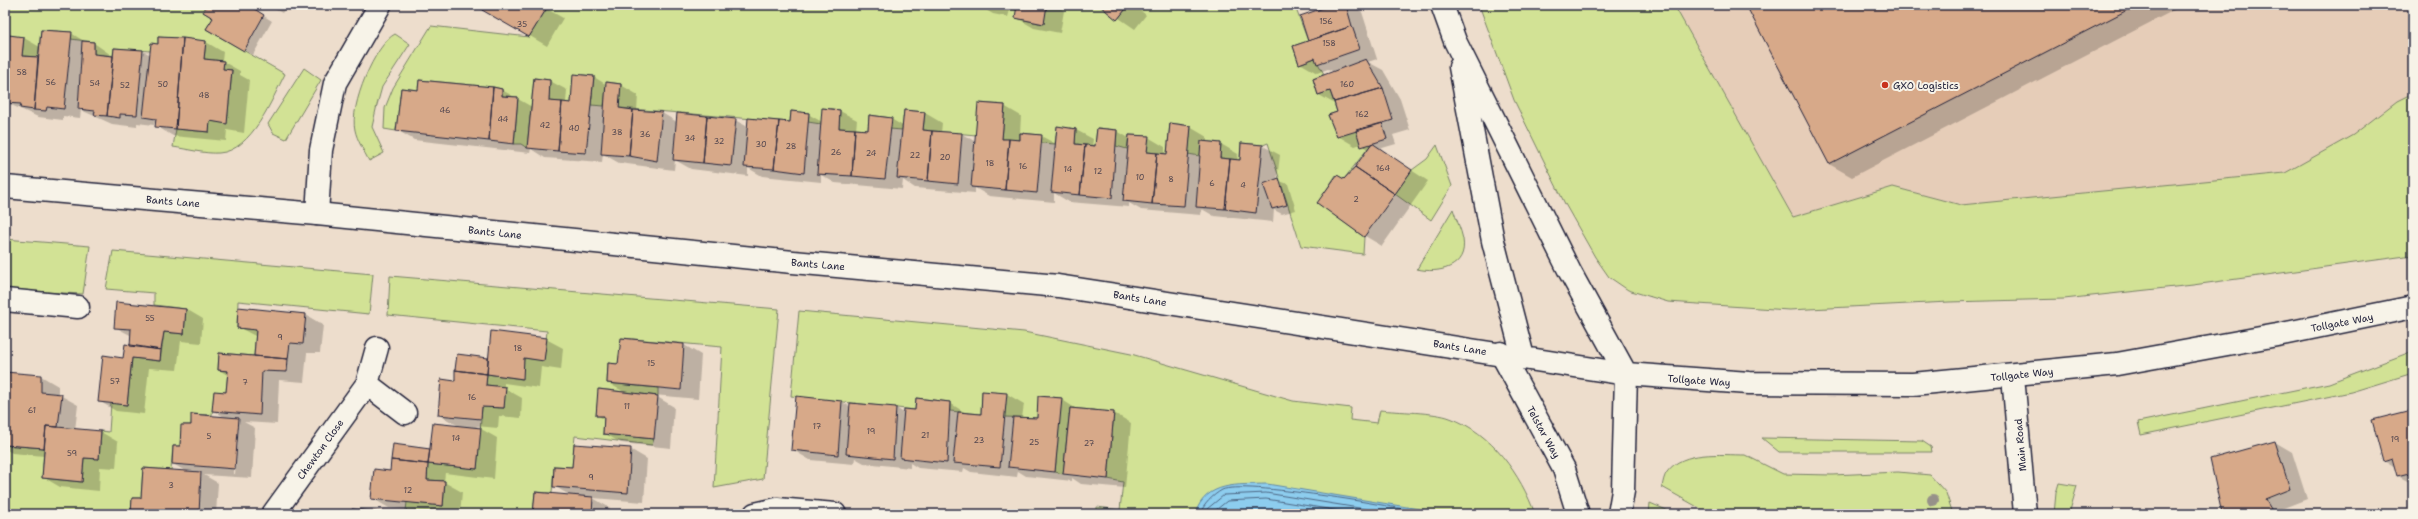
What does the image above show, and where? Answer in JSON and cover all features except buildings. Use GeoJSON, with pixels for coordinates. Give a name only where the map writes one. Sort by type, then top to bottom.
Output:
{"type":"FeatureCollection","features":[{"type":"Feature","properties":{"kind":"street"},"geometry":{"type":"LineString","coordinates":[[317,214],[321,150],[335,83],[380,5]]}},
{"type":"Feature","properties":{"kind":"street"},"geometry":{"type":"LineString","coordinates":[[1442,5],[1455,40],[1570,272],[1626,374],[1623,491],[1619,514]]}},
{"type":"Feature","properties":{"kind":"street"},"geometry":{"type":"LineString","coordinates":[[1455,40],[1494,241],[1523,357]]}},
{"type":"Feature","properties":{"kind":"street","name":"Bants Lane"},"geometry":{"type":"LineString","coordinates":[[5,187],[317,214],[793,262],[1058,286],[1501,353],[1626,374]]}},
{"type":"Feature","properties":{"kind":"street"},"geometry":{"type":"LineString","coordinates":[[5,300],[78,307]]}},
{"type":"Feature","properties":{"kind":"street","name":"Tollgate Way"},"geometry":{"type":"LineString","coordinates":[[1626,374],[1748,383],[1811,385],[1913,384],[2014,376],[2117,364],[2284,334],[2413,307]]}},
{"type":"Feature","properties":{"kind":"street","name":"Chewton Close"},"geometry":{"type":"LineString","coordinates":[[273,514],[367,384],[377,348]]}},
{"type":"Feature","properties":{"kind":"street","name":"Telstar Way"},"geometry":{"type":"LineString","coordinates":[[1501,353],[1564,469],[1578,514]]}},
{"type":"Feature","properties":{"kind":"street","name":"Main Road"},"geometry":{"type":"LineString","coordinates":[[2014,376],[2025,514]]}},
{"type":"Feature","properties":{"kind":"street"},"geometry":{"type":"LineString","coordinates":[[367,384],[405,413]]}},
{"type":"Feature","properties":{"kind":"street"},"geometry":{"type":"LineString","coordinates":[[755,514],[777,509],[835,514]]}},
{"type":"Feature","properties":{"kind":"shaded area"},"geometry":{"type":"Polygon","coordinates":[[[1674,5],[2413,5],[2413,141],[2285,173],[2080,196],[1961,205],[1893,187],[1793,217],[1674,5]]]}},
{"type":"Feature","properties":{"kind":"green space"},"geometry":{"type":"Polygon","coordinates":[[[5,5],[207,5],[203,12],[213,18],[206,29],[285,74],[260,122],[251,134],[231,150],[214,153],[173,147],[176,129],[209,132],[210,121],[227,123],[232,70],[223,69],[223,61],[204,59],[206,41],[158,37],[158,44],[150,51],[114,48],[113,56],[94,54],[94,42],[71,39],[71,32],[41,30],[38,57],[22,56],[24,37],[9,36],[8,45],[5,44],[5,5]]]}},
{"type":"Feature","properties":{"kind":"green space"},"geometry":{"type":"Polygon","coordinates":[[[542,5],[975,5],[991,8],[992,5],[1017,5],[1016,18],[1043,24],[1047,5],[1099,5],[1117,20],[1129,5],[1298,5],[1296,9],[1308,41],[1293,46],[1299,64],[1315,58],[1324,74],[1313,79],[1318,95],[1330,91],[1337,112],[1328,115],[1337,137],[1356,130],[1372,143],[1344,179],[1336,175],[1318,203],[1364,237],[1363,254],[1301,246],[1268,143],[1263,145],[1241,143],[1240,160],[1220,158],[1221,143],[1202,141],[1200,156],[1188,154],[1191,126],[1170,123],[1167,154],[1147,152],[1148,136],[1129,135],[1127,149],[1116,146],[1117,130],[1097,128],[1095,146],[1075,144],[1076,129],[1057,127],[1055,144],[1041,143],[1041,135],[1020,133],[1020,140],[1002,139],[1005,105],[979,103],[976,135],[923,130],[925,112],[904,110],[902,130],[890,129],[891,118],[869,115],[868,130],[839,128],[840,110],[823,108],[821,124],[808,122],[809,113],[791,111],[790,122],[619,108],[621,84],[607,82],[604,106],[591,105],[594,76],[574,74],[571,103],[549,101],[550,80],[534,78],[527,148],[521,144],[514,144],[518,97],[502,96],[502,89],[493,87],[419,80],[418,90],[401,88],[396,131],[384,129],[385,108],[393,88],[431,26],[529,37],[547,8],[542,5]]]}},
{"type":"Feature","properties":{"kind":"green space"},"geometry":{"type":"Polygon","coordinates":[[[1479,5],[1674,5],[1793,217],[1893,187],[1961,205],[2285,173],[2353,135],[2397,101],[2413,93],[2413,255],[2193,285],[2064,299],[1949,302],[1789,310],[1668,302],[1628,290],[1609,277],[1595,257],[1565,204],[1514,100],[1479,5]]]}},
{"type":"Feature","properties":{"kind":"green space"},"geometry":{"type":"Polygon","coordinates":[[[395,34],[410,44],[382,87],[372,127],[384,153],[369,161],[359,142],[355,130],[354,120],[356,107],[365,77],[372,63],[379,50],[387,40],[395,34]]]}},
{"type":"Feature","properties":{"kind":"green space"},"geometry":{"type":"Polygon","coordinates":[[[304,68],[321,80],[286,139],[273,133],[268,124],[304,68]]]}},
{"type":"Feature","properties":{"kind":"green space"},"geometry":{"type":"Polygon","coordinates":[[[1437,145],[1452,186],[1431,220],[1395,194],[1412,170],[1427,159],[1437,145]]]}},
{"type":"Feature","properties":{"kind":"green space"},"geometry":{"type":"Polygon","coordinates":[[[1453,209],[1463,239],[1461,257],[1450,267],[1434,270],[1417,269],[1453,209]]]}},
{"type":"Feature","properties":{"kind":"green space"},"geometry":{"type":"Polygon","coordinates":[[[5,239],[90,246],[83,294],[5,290],[5,239]]]}},
{"type":"Feature","properties":{"kind":"green space"},"geometry":{"type":"Polygon","coordinates":[[[113,251],[373,274],[369,314],[238,301],[237,328],[256,330],[254,356],[219,353],[218,370],[228,371],[226,392],[214,392],[212,415],[192,414],[191,425],[182,425],[180,446],[173,446],[171,470],[143,468],[141,498],[132,498],[131,514],[5,514],[5,445],[44,448],[42,478],[82,482],[84,458],[99,459],[101,431],[109,432],[111,403],[127,405],[132,358],[160,361],[164,332],[184,334],[186,309],[154,305],[154,293],[106,289],[113,251]]]}},
{"type":"Feature","properties":{"kind":"green space"},"geometry":{"type":"Polygon","coordinates":[[[390,276],[779,309],[763,479],[714,488],[722,347],[622,338],[618,364],[608,363],[607,383],[658,388],[658,396],[599,389],[596,416],[604,416],[603,434],[654,439],[652,445],[575,436],[572,467],[554,466],[552,493],[535,492],[533,514],[403,514],[406,511],[407,502],[443,506],[445,481],[427,480],[428,464],[477,469],[482,407],[504,408],[505,387],[486,385],[487,374],[522,379],[524,358],[544,360],[547,331],[388,315],[390,276]]]}},
{"type":"Feature","properties":{"kind":"green space"},"geometry":{"type":"Polygon","coordinates":[[[799,311],[1024,332],[1131,354],[1293,401],[1351,408],[1350,420],[1377,423],[1380,410],[1426,413],[1443,416],[1465,425],[1479,433],[1491,444],[1513,470],[1529,499],[1535,514],[1097,514],[1097,507],[1120,510],[1123,482],[1108,479],[1114,412],[1070,408],[1063,474],[1055,472],[1061,398],[1039,396],[1037,418],[1004,417],[982,391],[981,414],[950,411],[950,402],[916,398],[915,410],[791,396],[799,311]]]}},
{"type":"Feature","properties":{"kind":"green space"},"geometry":{"type":"Polygon","coordinates":[[[2413,351],[2413,373],[2351,392],[2141,435],[2138,422],[2329,383],[2413,351]]]}},
{"type":"Feature","properties":{"kind":"green space"},"geometry":{"type":"Polygon","coordinates":[[[1762,438],[1922,441],[1931,447],[1932,452],[1779,452],[1762,438]]]}},
{"type":"Feature","properties":{"kind":"green space"},"geometry":{"type":"Polygon","coordinates":[[[1703,455],[1745,455],[1783,474],[1832,475],[1898,472],[1930,475],[1946,493],[1953,514],[1710,514],[1662,487],[1664,477],[1667,472],[1674,465],[1683,460],[1703,455]]]}},
{"type":"Feature","properties":{"kind":"green space"},"geometry":{"type":"Polygon","coordinates":[[[2059,483],[2077,486],[2069,514],[2054,514],[2056,493],[2059,483]]]}},
{"type":"Feature","properties":{"kind":"green space"},"geometry":{"type":"Polygon","coordinates":[[[1650,503],[1676,514],[1649,514],[1650,503]]]}},
{"type":"Feature","properties":{"kind":"water"},"geometry":{"type":"Polygon","coordinates":[[[1267,484],[1425,510],[1434,514],[1195,514],[1200,503],[1215,490],[1234,485],[1267,484]]]}},
{"type":"Feature","properties":{"kind":"place","name":"GXO Logistics"},"geometry":{"type":"Point","coordinates":[1885,85]}}]}
